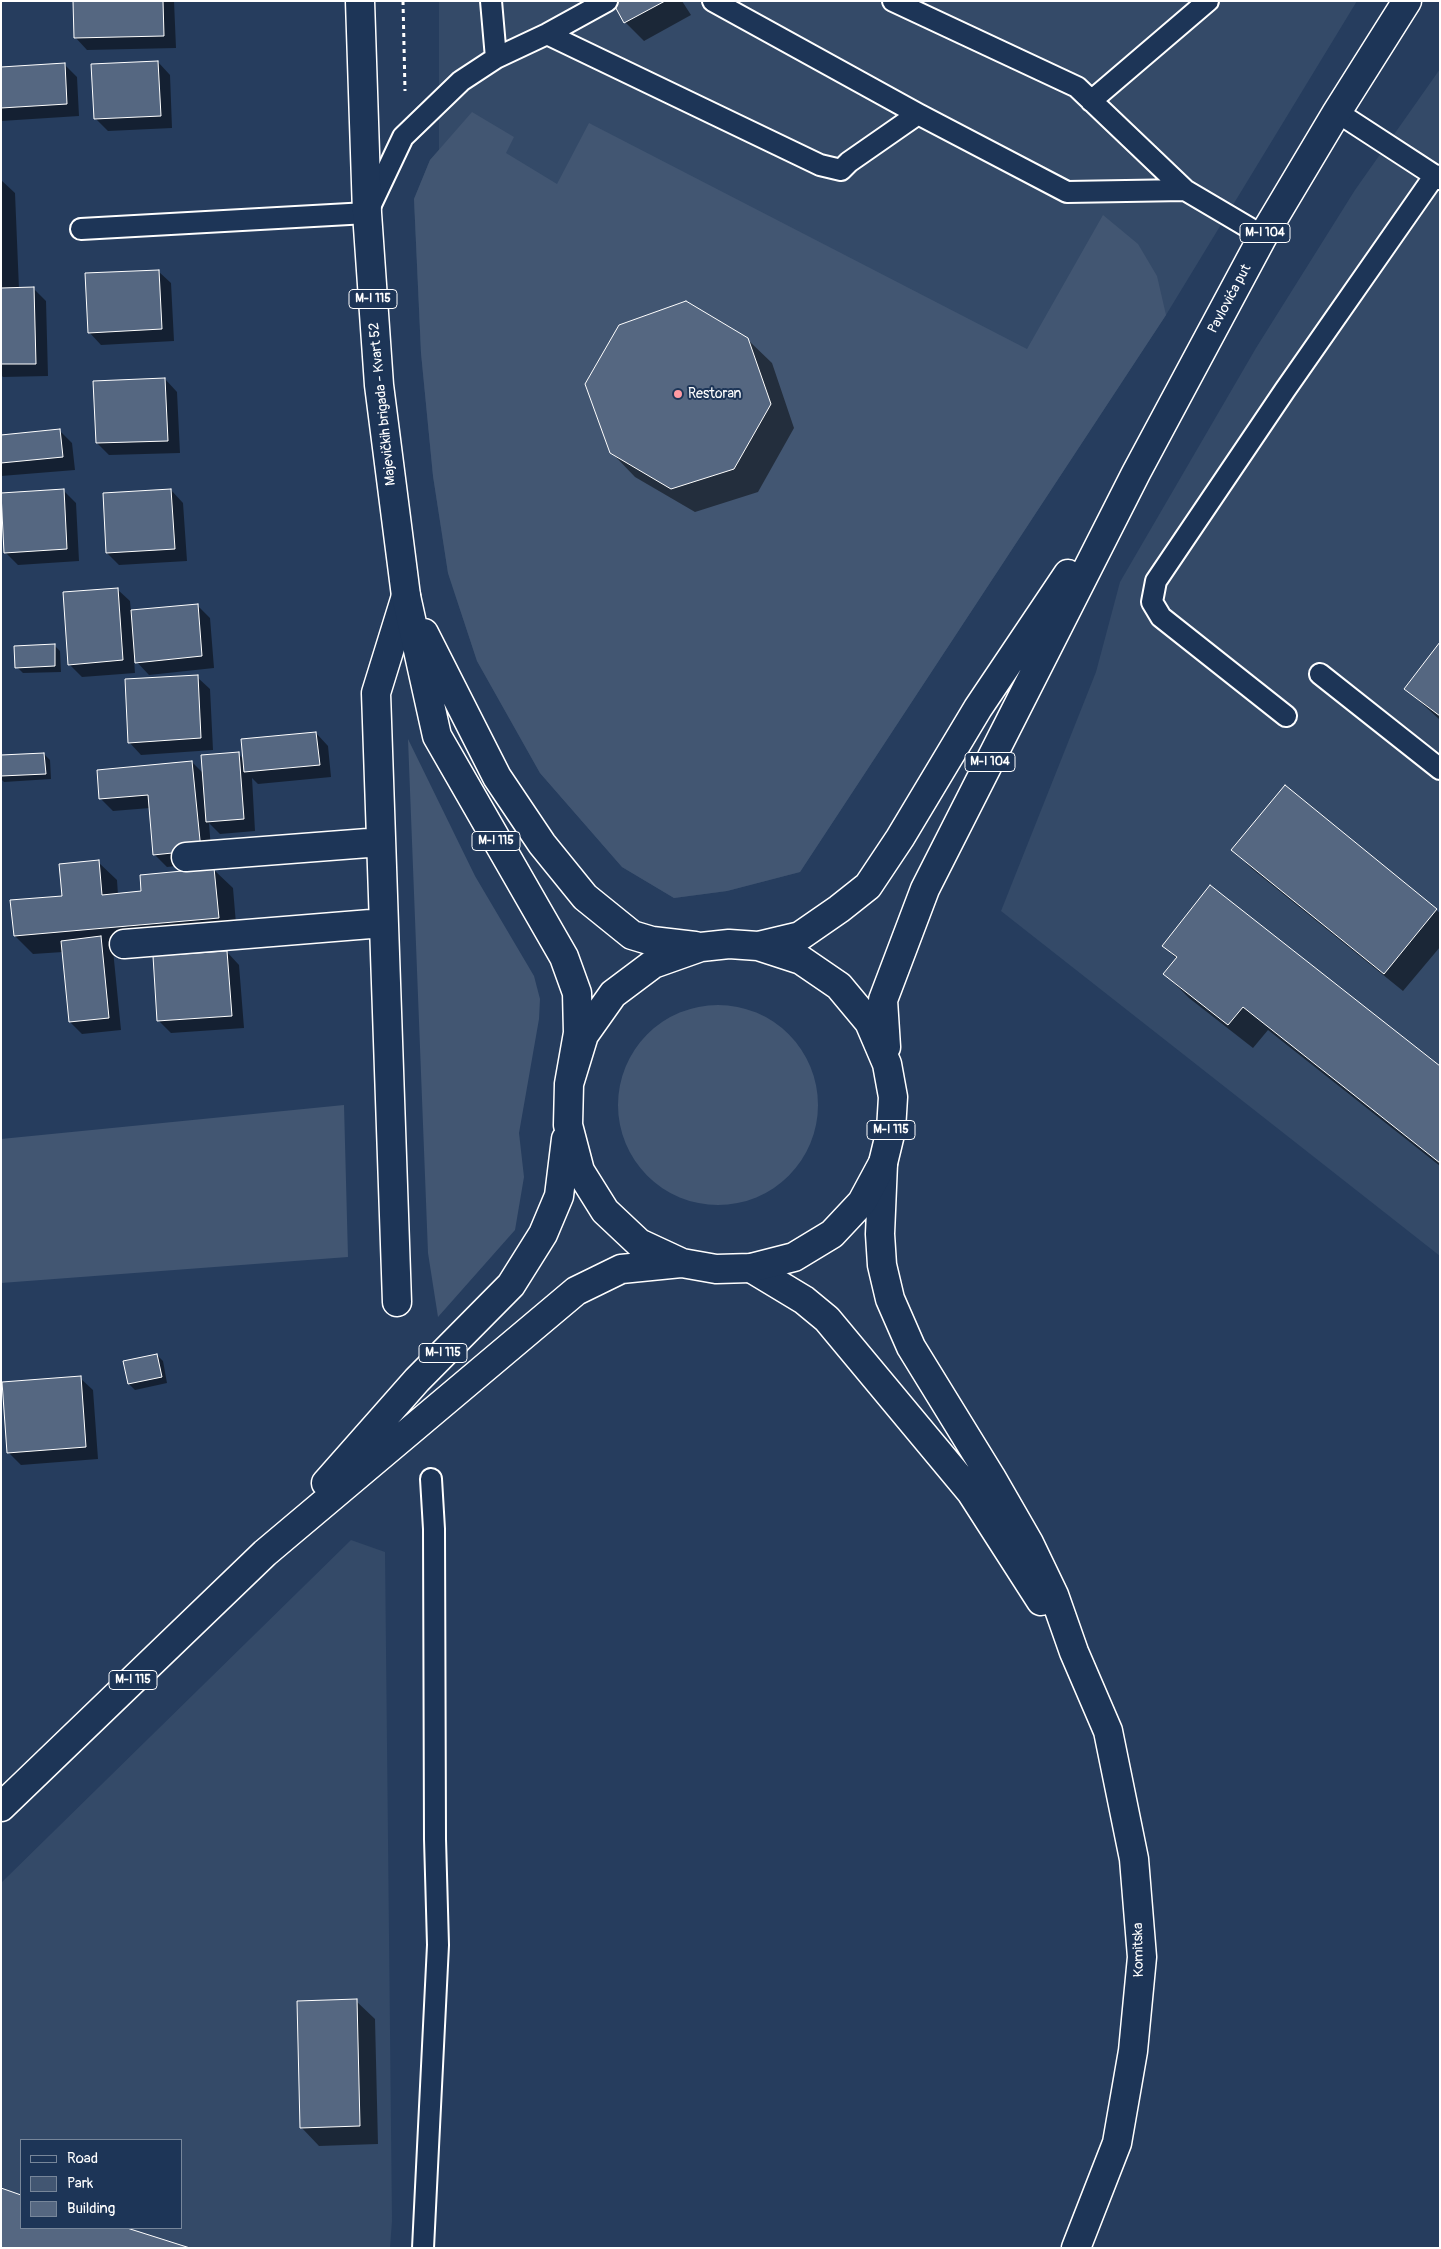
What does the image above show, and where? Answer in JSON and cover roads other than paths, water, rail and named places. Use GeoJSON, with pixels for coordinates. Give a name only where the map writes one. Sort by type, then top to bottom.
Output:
{"type":"FeatureCollection","features":[{"type":"Feature","properties":{"kind":"main road","name":"Majevičkih brigada - Kvart 52"},"geometry":{"type":"LineString","coordinates":[[360,1],[367,214],[379,385],[406,596]]}},
{"type":"Feature","properties":{"kind":"main road","name":"Pavlovića put"},"geometry":{"type":"LineString","coordinates":[[1136,473],[1264,236],[1407,1]]}},
{"type":"Feature","properties":{"kind":"main road","name":"M-I 104"},"geometry":{"type":"LineString","coordinates":[[758,946],[800,936],[868,886],[900,838],[978,708],[1136,473]]}},
{"type":"Feature","properties":{"kind":"main road","name":"M-I 104"},"geometry":{"type":"LineString","coordinates":[[887,1064],[884,1000],[925,889],[1136,473]]}},
{"type":"Feature","properties":{"kind":"main road"},"geometry":{"type":"LineString","coordinates":[[397,1302],[376,693],[406,596]]}},
{"type":"Feature","properties":{"kind":"main road","name":"M-I 115"},"geometry":{"type":"LineString","coordinates":[[406,596],[497,777],[542,844],[585,898],[632,935],[652,941],[701,947],[729,944],[758,946],[801,960],[839,986],[869,1022],[887,1064],[893,1097],[891,1130],[883,1163],[862,1202],[832,1234],[794,1257],[751,1268],[716,1269],[682,1263],[639,1243],[605,1211],[580,1171],[568,1125]]}},
{"type":"Feature","properties":{"kind":"main road","name":"M-I 115"},"geometry":{"type":"LineString","coordinates":[[265,1553],[416,1380],[511,1285],[542,1234],[559,1196],[568,1125],[569,1084],[578,1033],[577,993],[564,957],[480,814],[437,736],[406,596]]}},
{"type":"Feature","properties":{"kind":"main road"},"geometry":{"type":"LineString","coordinates":[[186,857],[381,842]]}},
{"type":"Feature","properties":{"kind":"main road"},"geometry":{"type":"LineString","coordinates":[[124,944],[383,923]]}},
{"type":"Feature","properties":{"kind":"main road","name":"M-I 115"},"geometry":{"type":"LineString","coordinates":[[569,1084],[584,1035],[613,994],[654,964],[701,947]]}},
{"type":"Feature","properties":{"kind":"main road"},"geometry":{"type":"LineString","coordinates":[[883,1163],[880,1234],[882,1265],[890,1299],[911,1347],[1029,1543],[1054,1595],[1074,1652]]}},
{"type":"Feature","properties":{"kind":"main road","name":"M-I 115"},"geometry":{"type":"LineString","coordinates":[[1,1807],[265,1553],[576,1290],[621,1269],[682,1263]]}},
{"type":"Feature","properties":{"kind":"main road"},"geometry":{"type":"LineString","coordinates":[[751,1268],[804,1300],[827,1319],[884,1386],[971,1492],[1074,1652]]}},
{"type":"Feature","properties":{"kind":"main road","name":"Komitska"},"geometry":{"type":"LineString","coordinates":[[1074,1652],[1108,1731],[1134,1860],[1142,1957],[1133,2051],[1117,2144],[1076,2248]]}},
{"type":"Feature","properties":{"kind":"lane"},"geometry":{"type":"LineString","coordinates":[[490,1],[496,58]]}},
{"type":"Feature","properties":{"kind":"lane"},"geometry":{"type":"LineString","coordinates":[[81,229],[367,214],[403,137],[461,81],[496,58],[547,34],[607,1]]}},
{"type":"Feature","properties":{"kind":"lane"},"geometry":{"type":"LineString","coordinates":[[713,1],[918,114],[1067,192],[1185,190]]}},
{"type":"Feature","properties":{"kind":"lane"},"geometry":{"type":"LineString","coordinates":[[893,1],[1076,87],[1185,190],[1264,236]]}},
{"type":"Feature","properties":{"kind":"lane"},"geometry":{"type":"LineString","coordinates":[[1091,101],[1208,1]]}},
{"type":"Feature","properties":{"kind":"lane"},"geometry":{"type":"LineString","coordinates":[[547,34],[820,165],[841,170],[849,162],[918,114]]}},
{"type":"Feature","properties":{"kind":"lane"},"geometry":{"type":"LineString","coordinates":[[1286,716],[1161,617],[1152,602],[1156,581],[1279,398],[1437,177],[1338,112]]}},
{"type":"Feature","properties":{"kind":"lane"},"geometry":{"type":"LineString","coordinates":[[1320,674],[1440,769]]}},
{"type":"Feature","properties":{"kind":"lane"},"geometry":{"type":"LineString","coordinates":[[424,2248],[438,1945],[435,1839],[434,1529],[431,1479]]}},
{"type":"Feature","properties":{"kind":"place","name":"Restoran"},"geometry":{"type":"Point","coordinates":[678,394]}}]}
